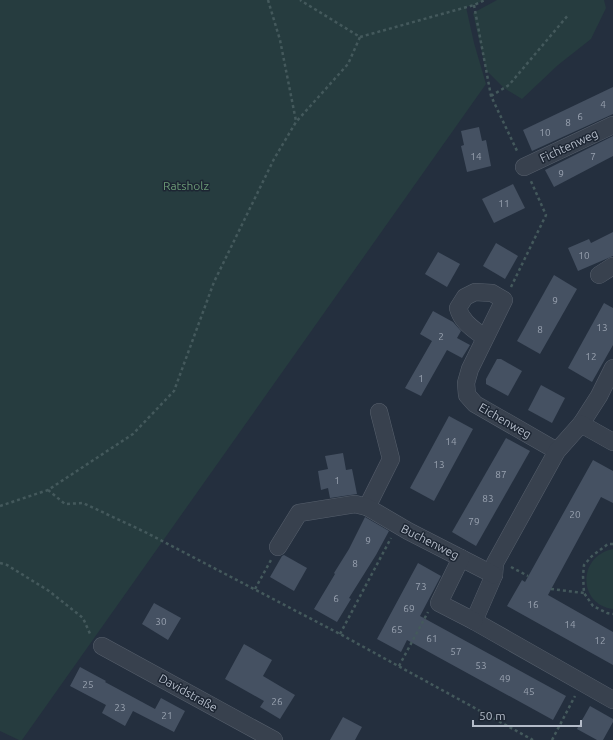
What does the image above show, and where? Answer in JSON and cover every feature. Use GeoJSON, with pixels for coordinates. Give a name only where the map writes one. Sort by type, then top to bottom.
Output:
{"type":"FeatureCollection","features":[{"type":"Feature","properties":{"kind":"street","name":"Fichtenweg"},"geometry":{"type":"LineString","coordinates":[[524,167],[613,125]]}},
{"type":"Feature","properties":{"kind":"street"},"geometry":{"type":"LineString","coordinates":[[485,338],[460,316],[458,308],[465,297],[475,292],[492,293],[504,300]]}},
{"type":"Feature","properties":{"kind":"street","name":"Eichenweg"},"geometry":{"type":"LineString","coordinates":[[504,300],[470,369],[466,383],[467,395],[474,404],[557,451]]}},
{"type":"Feature","properties":{"kind":"street"},"geometry":{"type":"LineString","coordinates":[[474,621],[496,567],[557,451],[581,424],[600,396],[609,387],[613,368]]}},
{"type":"Feature","properties":{"kind":"street"},"geometry":{"type":"LineString","coordinates":[[367,507],[391,459],[379,412]]}},
{"type":"Feature","properties":{"kind":"street"},"geometry":{"type":"LineString","coordinates":[[581,424],[613,442]]}},
{"type":"Feature","properties":{"kind":"street","name":"Buchenweg"},"geometry":{"type":"LineString","coordinates":[[278,547],[299,514],[355,504],[367,507],[461,558],[496,567]]}},
{"type":"Feature","properties":{"kind":"street"},"geometry":{"type":"LineString","coordinates":[[461,558],[439,603],[474,621],[613,700]]}},
{"type":"Feature","properties":{"kind":"street","name":"Davidstraße"},"geometry":{"type":"LineString","coordinates":[[102,646],[274,740]]}},
{"type":"Feature","properties":{"kind":"path"},"geometry":{"type":"LineString","coordinates":[[268,0],[280,40],[296,122]]}},
{"type":"Feature","properties":{"kind":"path"},"geometry":{"type":"LineString","coordinates":[[300,0],[360,37],[474,5],[485,0]]}},
{"type":"Feature","properties":{"kind":"path"},"geometry":{"type":"LineString","coordinates":[[474,5],[491,96],[546,215],[504,300]]}},
{"type":"Feature","properties":{"kind":"path"},"geometry":{"type":"LineString","coordinates":[[491,96],[509,84],[569,14]]}},
{"type":"Feature","properties":{"kind":"path"},"geometry":{"type":"LineString","coordinates":[[0,506],[48,490],[133,434],[174,391],[214,282],[274,159],[296,122],[348,64],[360,37]]}},
{"type":"Feature","properties":{"kind":"path"},"geometry":{"type":"LineString","coordinates":[[48,490],[65,504],[83,503],[145,532],[340,634],[533,740]]}},
{"type":"Feature","properties":{"kind":"path"},"geometry":{"type":"LineString","coordinates":[[340,634],[398,525]]}},
{"type":"Feature","properties":{"kind":"path"},"geometry":{"type":"LineString","coordinates":[[613,544],[608,544],[592,556],[584,565],[583,576],[584,593],[593,606],[607,613],[613,614]]}},
{"type":"Feature","properties":{"kind":"path"},"geometry":{"type":"LineString","coordinates":[[255,589],[278,547]]}},
{"type":"Feature","properties":{"kind":"path"},"geometry":{"type":"LineString","coordinates":[[0,563],[49,591],[83,618],[93,640],[102,646]]}},
{"type":"Feature","properties":{"kind":"path"},"geometry":{"type":"LineString","coordinates":[[496,567],[528,576]]}},
{"type":"Feature","properties":{"kind":"path"},"geometry":{"type":"LineString","coordinates":[[551,589],[584,593]]}},
{"type":"Feature","properties":{"kind":"path"},"geometry":{"type":"LineString","coordinates":[[399,666],[434,602],[439,603]]}},
{"type":"Feature","properties":{"kind":"path"},"geometry":{"type":"LineString","coordinates":[[552,740],[583,682]]}},
{"type":"Feature","properties":{"kind":"green space","name":"Ratsholz"},"geometry":{"type":"Polygon","coordinates":[[[0,0],[485,0],[466,7],[474,43],[486,84],[22,740],[0,731],[0,0]]]}},
{"type":"Feature","properties":{"kind":"green space"},"geometry":{"type":"Polygon","coordinates":[[[497,0],[604,0],[606,8],[591,39],[558,65],[522,99],[504,88],[486,70],[473,13],[497,0]]]}},
{"type":"Feature","properties":{"kind":"green space"},"geometry":{"type":"Polygon","coordinates":[[[613,549],[613,609],[601,606],[593,599],[588,590],[586,580],[588,570],[593,561],[601,553],[613,549]]]}},
{"type":"Feature","properties":{"kind":"building"},"geometry":{"type":"Polygon","coordinates":[[[613,87],[613,114],[532,151],[523,130],[613,87]]]}},
{"type":"Feature","properties":{"kind":"building"},"geometry":{"type":"Polygon","coordinates":[[[479,127],[482,141],[486,140],[491,166],[467,172],[461,146],[464,145],[461,131],[479,127]]]}},
{"type":"Feature","properties":{"kind":"building"},"geometry":{"type":"Polygon","coordinates":[[[613,136],[613,156],[554,187],[545,170],[613,136]]]}},
{"type":"Feature","properties":{"kind":"building"},"geometry":{"type":"Polygon","coordinates":[[[513,184],[525,208],[494,223],[482,199],[513,184]]]}},
{"type":"Feature","properties":{"kind":"building"},"geometry":{"type":"Polygon","coordinates":[[[613,232],[613,256],[578,271],[568,248],[589,239],[591,243],[613,232]]]}},
{"type":"Feature","properties":{"kind":"building"},"geometry":{"type":"Polygon","coordinates":[[[496,243],[518,256],[505,279],[483,266],[496,243]]]}},
{"type":"Feature","properties":{"kind":"building"},"geometry":{"type":"Polygon","coordinates":[[[438,252],[460,264],[447,287],[425,274],[438,252]]]}},
{"type":"Feature","properties":{"kind":"building"},"geometry":{"type":"Polygon","coordinates":[[[554,275],[577,289],[540,354],[517,341],[554,275]]]}},
{"type":"Feature","properties":{"kind":"building"},"geometry":{"type":"Polygon","coordinates":[[[604,303],[613,308],[613,345],[592,382],[568,368],[604,303]]]}},
{"type":"Feature","properties":{"kind":"building"},"geometry":{"type":"Polygon","coordinates":[[[433,311],[453,322],[461,331],[457,338],[470,345],[462,358],[447,350],[421,396],[405,388],[432,341],[420,334],[433,311]]]}},
{"type":"Feature","properties":{"kind":"building"},"geometry":{"type":"Polygon","coordinates":[[[497,359],[501,359],[522,371],[508,396],[486,384],[486,379],[497,359]]]}},
{"type":"Feature","properties":{"kind":"building"},"geometry":{"type":"Polygon","coordinates":[[[541,385],[565,398],[552,423],[528,410],[541,385]]]}},
{"type":"Feature","properties":{"kind":"building"},"geometry":{"type":"Polygon","coordinates":[[[449,416],[473,429],[434,501],[410,488],[449,416]]]}},
{"type":"Feature","properties":{"kind":"building"},"geometry":{"type":"Polygon","coordinates":[[[506,438],[530,451],[476,546],[452,532],[506,438]]]}},
{"type":"Feature","properties":{"kind":"building"},"geometry":{"type":"Polygon","coordinates":[[[343,453],[346,470],[352,469],[357,494],[330,498],[328,488],[321,490],[318,471],[328,469],[325,456],[343,453]]]}},
{"type":"Feature","properties":{"kind":"building"},"geometry":{"type":"Polygon","coordinates":[[[593,460],[613,471],[613,503],[601,497],[548,595],[613,632],[613,665],[507,606],[522,580],[525,582],[593,460]]]}},
{"type":"Feature","properties":{"kind":"building"},"geometry":{"type":"Polygon","coordinates":[[[365,517],[389,531],[349,598],[351,599],[337,622],[314,609],[349,549],[365,517]]]}},
{"type":"Feature","properties":{"kind":"building"},"geometry":{"type":"Polygon","coordinates":[[[284,555],[307,568],[294,591],[270,577],[284,555]]]}},
{"type":"Feature","properties":{"kind":"building"},"geometry":{"type":"Polygon","coordinates":[[[418,563],[441,576],[420,616],[566,696],[553,720],[407,640],[401,652],[377,639],[418,563]]]}},
{"type":"Feature","properties":{"kind":"building"},"geometry":{"type":"Polygon","coordinates":[[[154,603],[181,618],[168,640],[142,624],[154,603]]]}},
{"type":"Feature","properties":{"kind":"building"},"geometry":{"type":"Polygon","coordinates":[[[244,644],[272,660],[263,676],[295,695],[280,719],[260,707],[264,701],[225,679],[244,644]]]}},
{"type":"Feature","properties":{"kind":"building"},"geometry":{"type":"Polygon","coordinates":[[[80,667],[155,709],[161,698],[185,711],[174,732],[133,711],[125,726],[102,713],[106,705],[70,686],[80,667]]]}},
{"type":"Feature","properties":{"kind":"building"},"geometry":{"type":"Polygon","coordinates":[[[590,706],[613,719],[613,722],[603,740],[597,740],[577,729],[590,706]]]}},
{"type":"Feature","properties":{"kind":"building"},"geometry":{"type":"Polygon","coordinates":[[[343,717],[362,727],[355,740],[330,740],[343,717]]]}}]}
